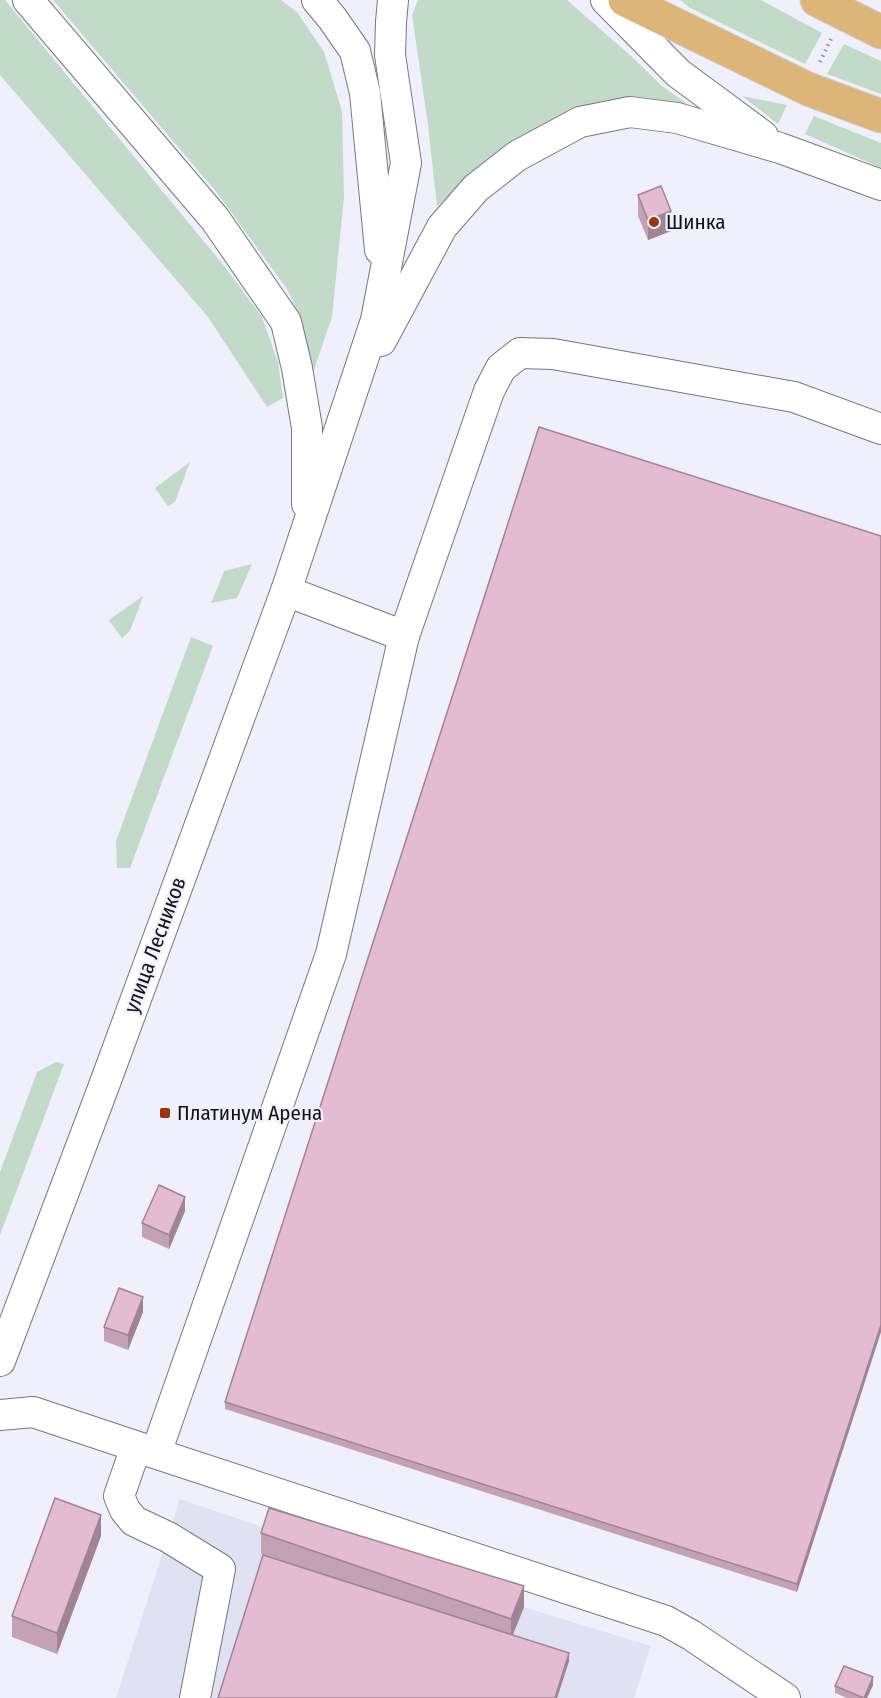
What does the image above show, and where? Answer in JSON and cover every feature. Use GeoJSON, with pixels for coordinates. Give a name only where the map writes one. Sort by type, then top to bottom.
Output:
{"type":"FeatureCollection","features":[{"type":"Feature","properties":{"kind":"main road"},"geometry":{"type":"LineString","coordinates":[[625,0],[808,89],[881,116]]}},
{"type":"Feature","properties":{"kind":"main road"},"geometry":{"type":"LineString","coordinates":[[817,0],[881,32]]}},
{"type":"Feature","properties":{"kind":"street"},"geometry":{"type":"LineString","coordinates":[[28,0],[215,219],[286,322],[297,368],[307,428],[307,528]]}},
{"type":"Feature","properties":{"kind":"street"},"geometry":{"type":"LineString","coordinates":[[317,0],[355,51],[365,93],[378,241],[384,274]]}},
{"type":"Feature","properties":{"kind":"street"},"geometry":{"type":"LineString","coordinates":[[354,391],[376,320],[406,163],[390,55],[393,0]]}},
{"type":"Feature","properties":{"kind":"street"},"geometry":{"type":"LineString","coordinates":[[606,0],[678,73],[780,148]]}},
{"type":"Feature","properties":{"kind":"street"},"geometry":{"type":"LineString","coordinates":[[354,391],[442,227],[476,188],[517,156],[580,122],[630,112],[677,118],[780,148],[881,185]]}},
{"type":"Feature","properties":{"kind":"street"},"geometry":{"type":"LineString","coordinates":[[195,1698],[220,1569],[168,1537],[134,1521],[125,1510],[119,1496],[146,1450],[331,954],[404,636],[489,391],[501,368],[520,353],[553,354],[794,397],[881,429]]}},
{"type":"Feature","properties":{"kind":"street","name":"улица Лесников"},"geometry":{"type":"LineString","coordinates":[[0,1361],[286,591],[354,391]]}},
{"type":"Feature","properties":{"kind":"street"},"geometry":{"type":"LineString","coordinates":[[286,591],[404,636]]}},
{"type":"Feature","properties":{"kind":"street"},"geometry":{"type":"LineString","coordinates":[[0,1415],[33,1412],[666,1622],[691,1635],[785,1698]]}},
{"type":"Feature","properties":{"kind":"path"},"geometry":{"type":"LineString","coordinates":[[816,71],[833,35]]}},
{"type":"Feature","properties":{"kind":"shaded area"},"geometry":{"type":"Polygon","coordinates":[[[180,1499],[269,1529],[651,1646],[634,1698],[116,1698],[180,1499]]]}},
{"type":"Feature","properties":{"kind":"green space"},"geometry":{"type":"Polygon","coordinates":[[[0,0],[5,0],[225,267],[262,317],[278,362],[283,398],[267,407],[208,317],[0,75],[0,0]]]}},
{"type":"Feature","properties":{"kind":"green space"},"geometry":{"type":"Polygon","coordinates":[[[53,0],[281,0],[297,12],[324,52],[342,111],[344,197],[332,317],[313,373],[299,315],[287,289],[218,194],[53,0]]]}},
{"type":"Feature","properties":{"kind":"green space"},"geometry":{"type":"Polygon","coordinates":[[[418,0],[567,0],[662,86],[686,103],[680,110],[628,98],[602,101],[563,115],[470,175],[437,207],[412,15],[418,0]]]}},
{"type":"Feature","properties":{"kind":"green space"},"geometry":{"type":"Polygon","coordinates":[[[680,0],[761,0],[822,33],[805,64],[690,8],[680,0]]]}},
{"type":"Feature","properties":{"kind":"green space"},"geometry":{"type":"Polygon","coordinates":[[[844,44],[881,61],[881,94],[827,74],[844,44]]]}},
{"type":"Feature","properties":{"kind":"green space"},"geometry":{"type":"Polygon","coordinates":[[[742,96],[787,105],[778,124],[742,96]]]}},
{"type":"Feature","properties":{"kind":"green space"},"geometry":{"type":"Polygon","coordinates":[[[814,116],[881,143],[881,168],[805,134],[814,116]]]}},
{"type":"Feature","properties":{"kind":"green space"},"geometry":{"type":"Polygon","coordinates":[[[190,462],[175,502],[168,506],[155,488],[190,462]]]}},
{"type":"Feature","properties":{"kind":"green space"},"geometry":{"type":"Polygon","coordinates":[[[252,564],[237,598],[211,603],[224,571],[252,564]]]}},
{"type":"Feature","properties":{"kind":"green space"},"geometry":{"type":"Polygon","coordinates":[[[143,596],[130,631],[122,638],[109,620],[143,596]]]}},
{"type":"Feature","properties":{"kind":"green space"},"geometry":{"type":"Polygon","coordinates":[[[191,637],[213,646],[130,868],[117,868],[116,841],[191,637]]]}},
{"type":"Feature","properties":{"kind":"green space"},"geometry":{"type":"Polygon","coordinates":[[[56,1062],[64,1064],[0,1235],[0,1172],[37,1072],[56,1062]]]}},
{"type":"Feature","properties":{"kind":"building"},"geometry":{"type":"Polygon","coordinates":[[[661,186],[671,211],[648,220],[638,195],[661,186]]]}},
{"type":"Feature","properties":{"kind":"building"},"geometry":{"type":"Polygon","coordinates":[[[539,427],[881,536],[881,1325],[797,1584],[225,1402],[539,427]]]}},
{"type":"Feature","properties":{"kind":"building"},"geometry":{"type":"Polygon","coordinates":[[[159,1185],[185,1197],[169,1235],[142,1223],[159,1185]]]}},
{"type":"Feature","properties":{"kind":"building"},"geometry":{"type":"Polygon","coordinates":[[[119,1288],[143,1297],[128,1335],[104,1327],[119,1288]]]}},
{"type":"Feature","properties":{"kind":"building"},"geometry":{"type":"Polygon","coordinates":[[[55,1498],[101,1515],[57,1633],[12,1616],[55,1498]]]}},
{"type":"Feature","properties":{"kind":"building"},"geometry":{"type":"Polygon","coordinates":[[[269,1508],[524,1586],[511,1619],[261,1533],[269,1508]]]}},
{"type":"Feature","properties":{"kind":"building"},"geometry":{"type":"Polygon","coordinates":[[[263,1555],[569,1653],[555,1698],[218,1698],[263,1555]]]}},
{"type":"Feature","properties":{"kind":"building"},"geometry":{"type":"Polygon","coordinates":[[[844,1666],[873,1677],[864,1698],[835,1686],[844,1666]]]}},
{"type":"Feature","properties":{"kind":"place","name":"Шинка"},"geometry":{"type":"Point","coordinates":[654,222]}},
{"type":"Feature","properties":{"kind":"place","name":"Платинум Арена"},"geometry":{"type":"Point","coordinates":[165,1113]}}]}
